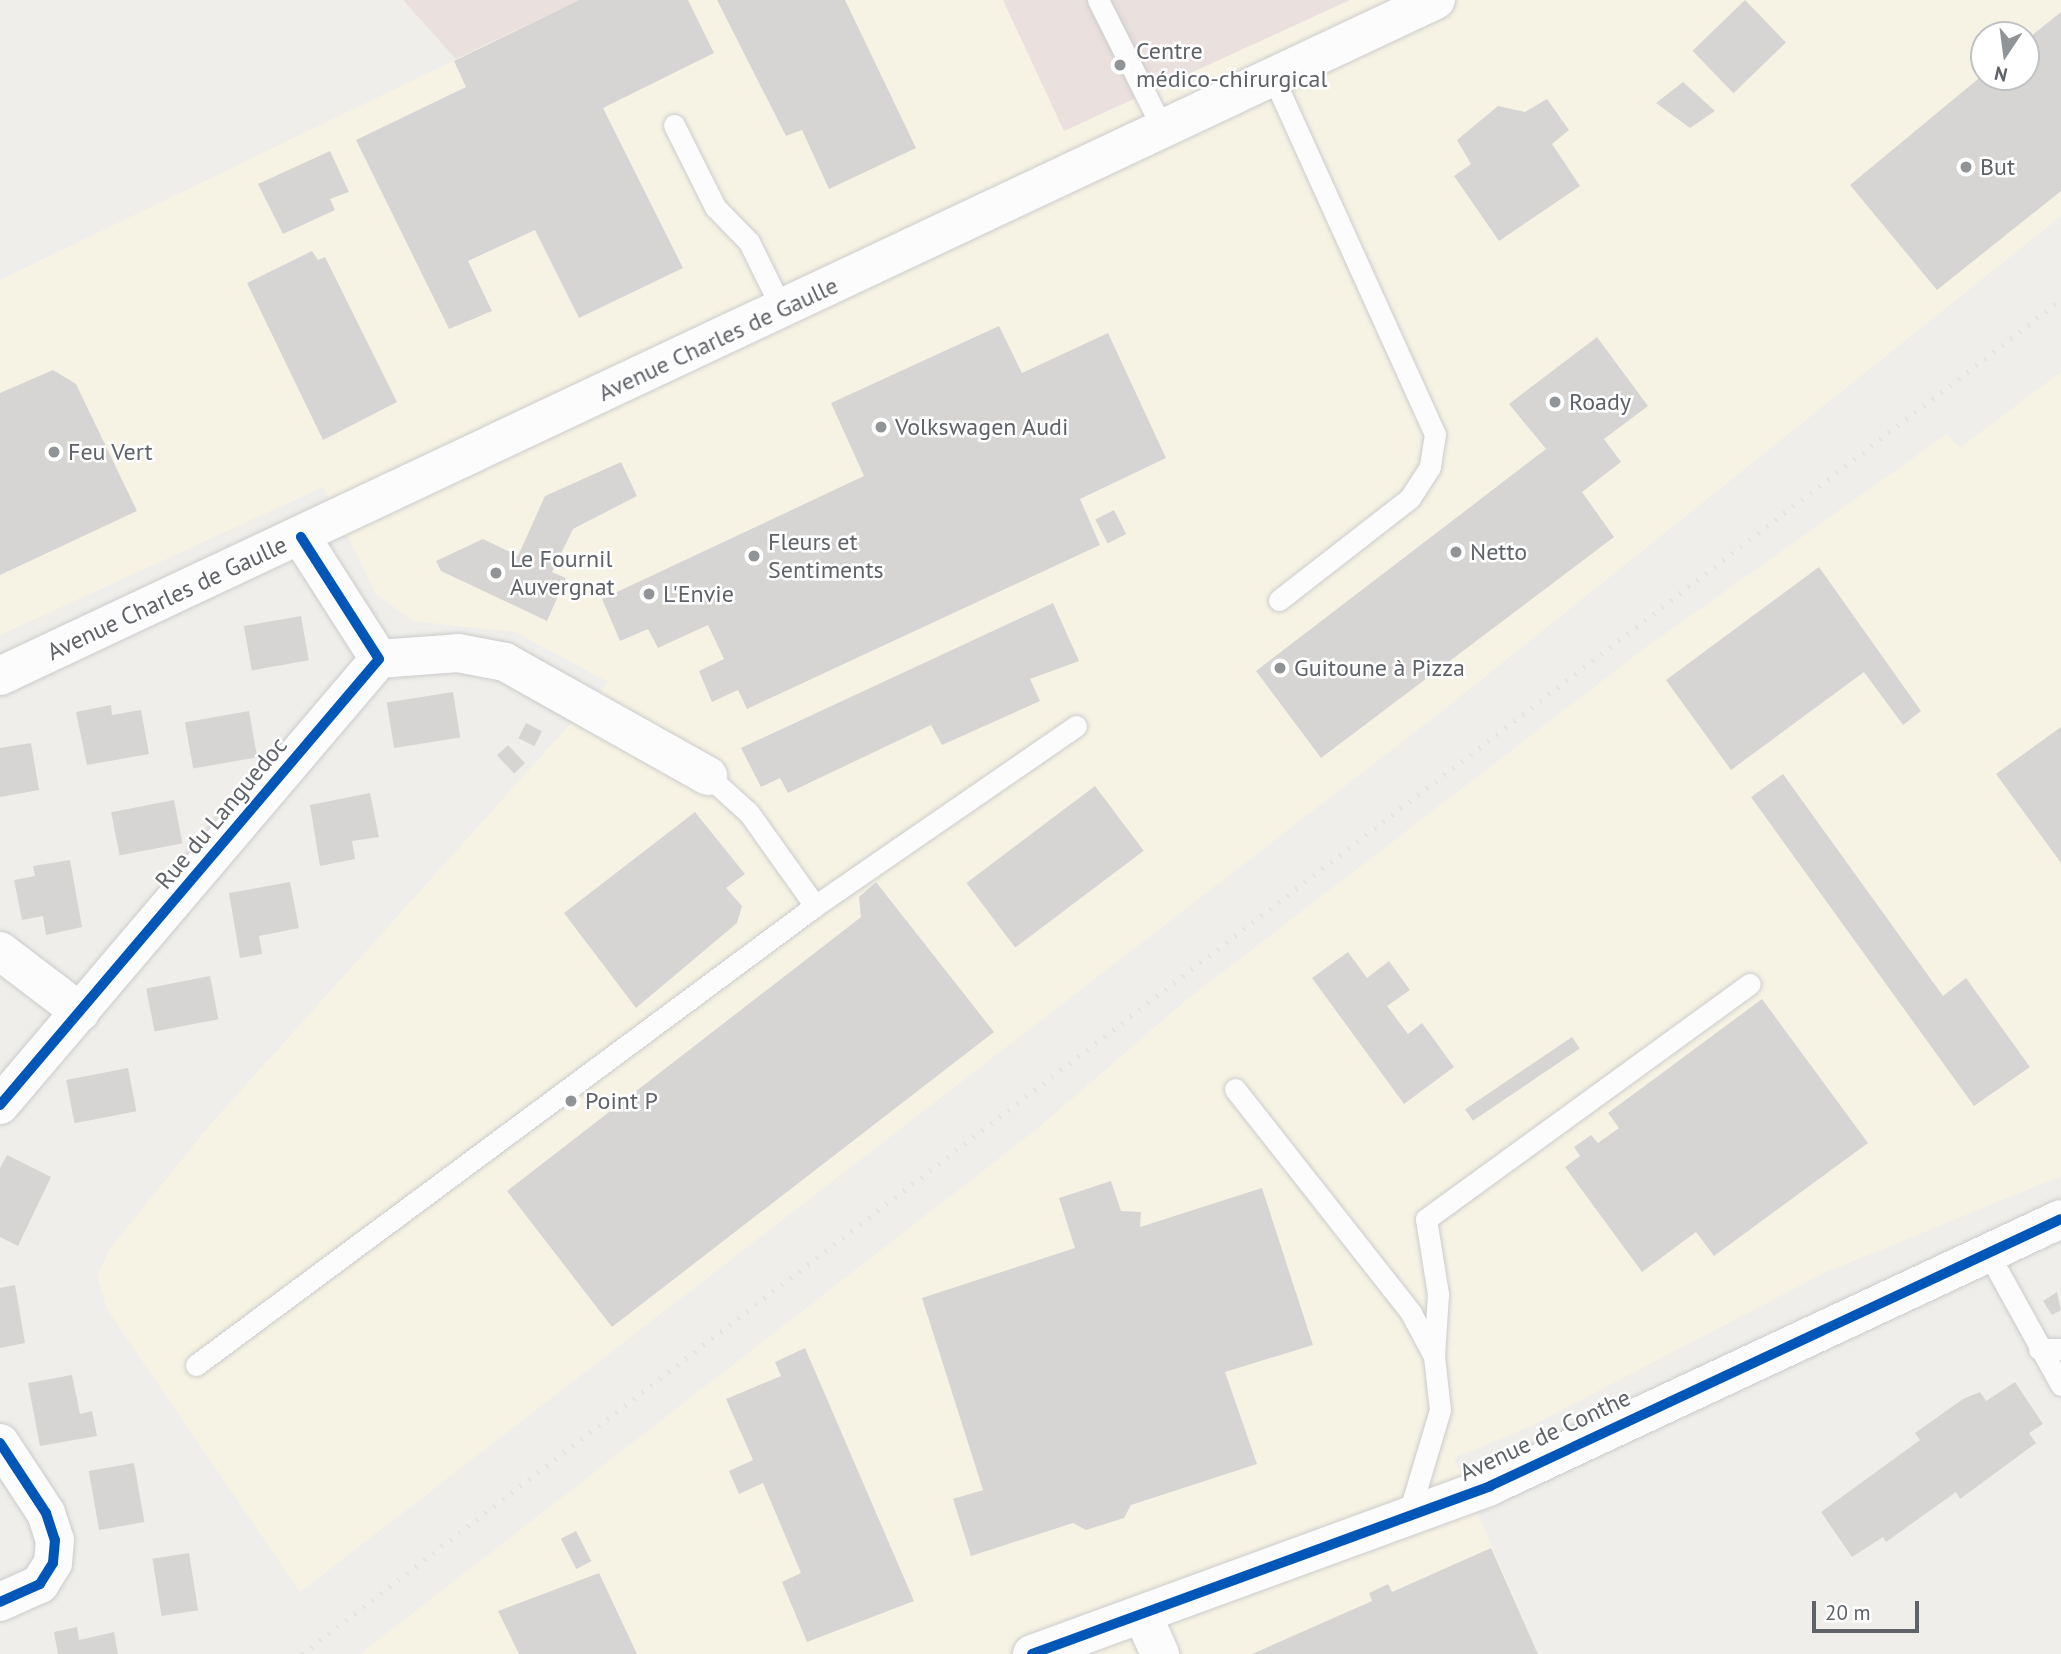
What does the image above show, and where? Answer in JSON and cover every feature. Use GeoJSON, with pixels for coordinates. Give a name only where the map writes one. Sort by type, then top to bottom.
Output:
{"type":"FeatureCollection","features":[{"type":"Feature","properties":{"kind":"street","name":"Avenue Charles de Gaulle"},"geometry":{"type":"LineString","coordinates":[[0,676],[301,537],[1436,0]]}},
{"type":"Feature","properties":{"kind":"street"},"geometry":{"type":"LineString","coordinates":[[301,537],[379,659],[458,653],[505,662],[708,776]]}},
{"type":"Feature","properties":{"kind":"street","name":"Rue du Languedoc"},"geometry":{"type":"LineString","coordinates":[[0,1105],[379,659]]}},
{"type":"Feature","properties":{"kind":"street"},"geometry":{"type":"LineString","coordinates":[[0,951],[80,1012]]}},
{"type":"Feature","properties":{"kind":"street","name":"Avenue de Conthe"},"geometry":{"type":"LineString","coordinates":[[1032,1654],[1143,1616],[1490,1486],[1987,1251],[2061,1219]]}},
{"type":"Feature","properties":{"kind":"street"},"geometry":{"type":"LineString","coordinates":[[0,1443],[46,1513],[55,1540],[53,1563],[40,1584],[0,1602]]}},
{"type":"Feature","properties":{"kind":"street"},"geometry":{"type":"LineString","coordinates":[[1143,1616],[1160,1654]]}},
{"type":"Feature","properties":{"kind":"lane"},"geometry":{"type":"LineString","coordinates":[[1098,0],[1163,129]]}},
{"type":"Feature","properties":{"kind":"lane"},"geometry":{"type":"LineString","coordinates":[[1273,77],[1435,434],[1430,467],[1410,498],[1279,600]]}},
{"type":"Feature","properties":{"kind":"lane"},"geometry":{"type":"LineString","coordinates":[[674,125],[715,207],[748,242],[782,309]]}},
{"type":"Feature","properties":{"kind":"lane"},"geometry":{"type":"LineString","coordinates":[[196,1365],[815,906],[1076,726]]}},
{"type":"Feature","properties":{"kind":"lane"},"geometry":{"type":"LineString","coordinates":[[708,776],[749,813],[815,906]]}},
{"type":"Feature","properties":{"kind":"lane"},"geometry":{"type":"LineString","coordinates":[[1408,1517],[1440,1410],[1434,1356],[1438,1294],[1426,1219],[1750,984]]}},
{"type":"Feature","properties":{"kind":"lane"},"geometry":{"type":"LineString","coordinates":[[1235,1089],[1411,1313],[1434,1356]]}},
{"type":"Feature","properties":{"kind":"lane"},"geometry":{"type":"LineString","coordinates":[[1987,1251],[2061,1385]]}},
{"type":"Feature","properties":{"kind":"lane"},"geometry":{"type":"LineString","coordinates":[[2039,1349],[2061,1349]]}},
{"type":"Feature","properties":{"kind":"shaded area"},"geometry":{"type":"Polygon","coordinates":[[[403,0],[579,0],[456,59],[403,0]]]}},
{"type":"Feature","properties":{"kind":"shaded area"},"geometry":{"type":"Polygon","coordinates":[[[579,0],[1003,0],[1064,130],[1350,0],[2061,0],[2061,216],[1442,711],[300,1592],[107,1309],[97,1276],[110,1249],[209,1126],[608,682],[515,632],[413,621],[376,594],[323,487],[0,635],[0,280],[579,0]]]}},
{"type":"Feature","properties":{"kind":"shaded area","name":"Centre médico-chirurgical"},"geometry":{"type":"Polygon","coordinates":[[[1003,0],[1350,0],[1064,131],[1003,0]]]}},
{"type":"Feature","properties":{"kind":"shaded area"},"geometry":{"type":"Polygon","coordinates":[[[2061,372],[2061,1176],[1824,1273],[1533,1425],[1454,1458],[1538,1654],[360,1654],[1037,1129],[1185,1001],[1645,648],[1947,434],[1960,448],[2061,372]]]}},
{"type":"Feature","properties":{"kind":"building"},"geometry":{"type":"Polygon","coordinates":[[[579,0],[688,0],[714,53],[603,108],[683,268],[579,318],[535,230],[468,261],[492,311],[449,329],[356,140],[466,87],[454,61],[579,0]]]}},
{"type":"Feature","properties":{"kind":"building"},"geometry":{"type":"Polygon","coordinates":[[[717,0],[845,0],[916,148],[829,189],[802,130],[786,136],[717,0]]]}},
{"type":"Feature","properties":{"kind":"building"},"geometry":{"type":"Polygon","coordinates":[[[1745,0],[1786,42],[1733,93],[1692,51],[1745,0]]]}},
{"type":"Feature","properties":{"kind":"building","name":"But"},"geometry":{"type":"Polygon","coordinates":[[[2061,12],[2061,191],[1937,290],[1850,185],[1970,86],[1970,91],[2040,91],[2040,29],[2061,12]]]}},
{"type":"Feature","properties":{"kind":"building"},"geometry":{"type":"Polygon","coordinates":[[[1683,82],[1715,111],[1690,128],[1656,103],[1683,82]]]}},
{"type":"Feature","properties":{"kind":"building"},"geometry":{"type":"Polygon","coordinates":[[[1547,99],[1569,130],[1552,144],[1580,186],[1499,241],[1454,176],[1471,164],[1457,140],[1498,106],[1525,112],[1547,99]]]}},
{"type":"Feature","properties":{"kind":"building"},"geometry":{"type":"Polygon","coordinates":[[[330,151],[349,192],[330,199],[335,210],[283,234],[258,184],[330,151]]]}},
{"type":"Feature","properties":{"kind":"building"},"geometry":{"type":"Polygon","coordinates":[[[312,251],[318,260],[325,257],[397,402],[323,440],[247,283],[312,251]]]}},
{"type":"Feature","properties":{"kind":"building"},"geometry":{"type":"Polygon","coordinates":[[[999,326],[1022,373],[1108,333],[1166,458],[1080,499],[1100,545],[747,709],[738,690],[712,702],[699,671],[724,659],[708,625],[658,648],[648,629],[620,641],[602,599],[864,476],[831,403],[999,326]]]}},
{"type":"Feature","properties":{"kind":"building"},"geometry":{"type":"Polygon","coordinates":[[[1597,337],[1648,406],[1604,439],[1621,462],[1582,492],[1614,537],[1321,758],[1256,671],[1546,449],[1509,404],[1597,337]]]}},
{"type":"Feature","properties":{"kind":"building","name":"Feu Vert"},"geometry":{"type":"Polygon","coordinates":[[[53,370],[76,384],[137,511],[0,575],[0,393],[53,370]]]}},
{"type":"Feature","properties":{"kind":"building"},"geometry":{"type":"Polygon","coordinates":[[[621,462],[637,496],[573,529],[552,572],[566,578],[547,621],[441,571],[436,561],[483,539],[518,556],[545,496],[621,462]]]}},
{"type":"Feature","properties":{"kind":"building"},"geometry":{"type":"Polygon","coordinates":[[[1114,510],[1126,534],[1108,544],[1095,520],[1114,510]]]}},
{"type":"Feature","properties":{"kind":"building"},"geometry":{"type":"Polygon","coordinates":[[[1819,567],[1921,711],[1903,725],[1864,672],[1731,770],[1666,680],[1819,567]]]}},
{"type":"Feature","properties":{"kind":"building"},"geometry":{"type":"Polygon","coordinates":[[[1053,603],[1079,661],[1030,679],[1040,701],[942,745],[931,725],[788,793],[780,778],[761,787],[741,748],[1053,603]]]}},
{"type":"Feature","properties":{"kind":"building"},"geometry":{"type":"Polygon","coordinates":[[[301,616],[309,660],[252,670],[244,626],[301,616]]]}},
{"type":"Feature","properties":{"kind":"building"},"geometry":{"type":"Polygon","coordinates":[[[453,692],[460,737],[394,748],[387,702],[453,692]]]}},
{"type":"Feature","properties":{"kind":"building"},"geometry":{"type":"Polygon","coordinates":[[[111,705],[112,715],[141,710],[149,754],[87,765],[76,712],[111,705]]]}},
{"type":"Feature","properties":{"kind":"building"},"geometry":{"type":"Polygon","coordinates":[[[249,711],[257,757],[193,769],[185,722],[249,711]]]}},
{"type":"Feature","properties":{"kind":"building"},"geometry":{"type":"Polygon","coordinates":[[[526,723],[542,731],[534,746],[518,738],[526,723]]]}},
{"type":"Feature","properties":{"kind":"building"},"geometry":{"type":"Polygon","coordinates":[[[2061,727],[2061,863],[1996,774],[2061,727]]]}},
{"type":"Feature","properties":{"kind":"building"},"geometry":{"type":"Polygon","coordinates":[[[31,743],[39,790],[0,797],[0,748],[31,743]]]}},
{"type":"Feature","properties":{"kind":"building"},"geometry":{"type":"Polygon","coordinates":[[[508,745],[525,763],[514,774],[497,755],[508,745]]]}},
{"type":"Feature","properties":{"kind":"building"},"geometry":{"type":"Polygon","coordinates":[[[1783,774],[1943,996],[1966,978],[2030,1067],[1974,1106],[1751,797],[1783,774]]]}},
{"type":"Feature","properties":{"kind":"building"},"geometry":{"type":"Polygon","coordinates":[[[1095,786],[1144,851],[1015,948],[966,883],[1095,786]]]}},
{"type":"Feature","properties":{"kind":"building"},"geometry":{"type":"Polygon","coordinates":[[[370,793],[379,837],[352,841],[355,859],[320,866],[310,805],[370,793]]]}},
{"type":"Feature","properties":{"kind":"building"},"geometry":{"type":"Polygon","coordinates":[[[174,800],[182,843],[120,855],[111,812],[174,800]]]}},
{"type":"Feature","properties":{"kind":"building"},"geometry":{"type":"Polygon","coordinates":[[[695,812],[745,874],[726,888],[742,906],[737,923],[636,1008],[564,913],[695,812]]]}},
{"type":"Feature","properties":{"kind":"building"},"geometry":{"type":"Polygon","coordinates":[[[70,860],[82,927],[46,935],[43,916],[22,920],[14,880],[35,876],[33,866],[70,860]]]}},
{"type":"Feature","properties":{"kind":"building"},"geometry":{"type":"Polygon","coordinates":[[[290,882],[299,928],[259,936],[262,954],[240,958],[229,893],[290,882]]]}},
{"type":"Feature","properties":{"kind":"building"},"geometry":{"type":"Polygon","coordinates":[[[876,882],[994,1032],[612,1327],[507,1191],[861,917],[859,897],[876,882]]]}},
{"type":"Feature","properties":{"kind":"building"},"geometry":{"type":"Polygon","coordinates":[[[1348,952],[1367,978],[1389,961],[1410,990],[1387,1006],[1408,1034],[1422,1023],[1454,1067],[1404,1104],[1312,978],[1348,952]]]}},
{"type":"Feature","properties":{"kind":"building"},"geometry":{"type":"Polygon","coordinates":[[[210,976],[218,1019],[155,1032],[146,988],[210,976]]]}},
{"type":"Feature","properties":{"kind":"building"},"geometry":{"type":"Polygon","coordinates":[[[1762,999],[1868,1143],[1714,1256],[1696,1232],[1642,1272],[1565,1167],[1580,1156],[1574,1147],[1591,1135],[1598,1143],[1619,1128],[1608,1113],[1762,999]]]}},
{"type":"Feature","properties":{"kind":"building"},"geometry":{"type":"Polygon","coordinates":[[[1572,1037],[1580,1049],[1473,1121],[1465,1109],[1572,1037]]]}},
{"type":"Feature","properties":{"kind":"building"},"geometry":{"type":"Polygon","coordinates":[[[128,1068],[136,1111],[75,1123],[66,1080],[128,1068]]]}},
{"type":"Feature","properties":{"kind":"building"},"geometry":{"type":"Polygon","coordinates":[[[7,1155],[51,1177],[18,1246],[0,1237],[0,1168],[7,1155]]]}},
{"type":"Feature","properties":{"kind":"building"},"geometry":{"type":"Polygon","coordinates":[[[1111,1181],[1121,1211],[1141,1212],[1140,1227],[1262,1188],[1313,1345],[1225,1372],[1257,1464],[1131,1505],[1124,1518],[1086,1530],[1073,1523],[971,1556],[953,1499],[983,1490],[922,1298],[1075,1248],[1059,1198],[1111,1181]]]}},
{"type":"Feature","properties":{"kind":"building"},"geometry":{"type":"Polygon","coordinates":[[[15,1285],[25,1343],[0,1348],[0,1288],[15,1285]]]}},
{"type":"Feature","properties":{"kind":"building"},"geometry":{"type":"Polygon","coordinates":[[[2057,1292],[2061,1310],[2052,1315],[2043,1301],[2057,1292]]]}},
{"type":"Feature","properties":{"kind":"building"},"geometry":{"type":"Polygon","coordinates":[[[805,1348],[914,1601],[807,1642],[782,1582],[801,1573],[763,1483],[739,1494],[729,1471],[753,1460],[726,1399],[781,1376],[775,1362],[805,1348]]]}},
{"type":"Feature","properties":{"kind":"building"},"geometry":{"type":"Polygon","coordinates":[[[72,1375],[80,1414],[92,1411],[97,1436],[40,1446],[28,1383],[72,1375]]]}},
{"type":"Feature","properties":{"kind":"building"},"geometry":{"type":"Polygon","coordinates":[[[2015,1382],[2043,1424],[2029,1433],[2036,1443],[1960,1499],[1956,1492],[1886,1542],[1883,1537],[1852,1557],[1821,1512],[1920,1440],[1915,1433],[1963,1399],[1980,1392],[1986,1401],[2015,1382]]]}},
{"type":"Feature","properties":{"kind":"building"},"geometry":{"type":"Polygon","coordinates":[[[134,1463],[144,1522],[99,1530],[89,1471],[134,1463]]]}},
{"type":"Feature","properties":{"kind":"building"},"geometry":{"type":"Polygon","coordinates":[[[576,1531],[591,1561],[576,1569],[561,1539],[576,1531]]]}},
{"type":"Feature","properties":{"kind":"building"},"geometry":{"type":"Polygon","coordinates":[[[1491,1548],[1538,1654],[1252,1654],[1372,1601],[1369,1593],[1388,1584],[1392,1592],[1491,1548]]]}},
{"type":"Feature","properties":{"kind":"building"},"geometry":{"type":"Polygon","coordinates":[[[189,1553],[198,1610],[162,1616],[152,1559],[189,1553]]]}},
{"type":"Feature","properties":{"kind":"building"},"geometry":{"type":"Polygon","coordinates":[[[599,1573],[637,1654],[519,1654],[498,1611],[599,1573]]]}},
{"type":"Feature","properties":{"kind":"building"},"geometry":{"type":"Polygon","coordinates":[[[77,1627],[79,1640],[114,1632],[118,1654],[58,1654],[54,1632],[77,1627]]]}},
{"type":"Feature","properties":{"kind":"railway"},"geometry":{"type":"LineString","coordinates":[[302,1654],[2061,300]]}},
{"type":"Feature","properties":{"kind":"cycle path"},"geometry":{"type":"LineString","coordinates":[[0,1105],[379,659],[301,537]]}},
{"type":"Feature","properties":{"kind":"cycle path"},"geometry":{"type":"LineString","coordinates":[[1032,1654],[1490,1486],[2061,1219]]}},
{"type":"Feature","properties":{"kind":"cycle path"},"geometry":{"type":"LineString","coordinates":[[0,1443],[46,1513],[55,1540],[53,1563],[40,1584],[0,1602]]}},
{"type":"Feature","properties":{"kind":"place","name":"Centre médico-chirurgical"},"geometry":{"type":"Point","coordinates":[1120,65]}},
{"type":"Feature","properties":{"kind":"place","name":"But"},"geometry":{"type":"Point","coordinates":[1966,167]}},
{"type":"Feature","properties":{"kind":"place","name":"Roady"},"geometry":{"type":"Point","coordinates":[1555,402]}},
{"type":"Feature","properties":{"kind":"place","name":"Volkswagen Audi"},"geometry":{"type":"Point","coordinates":[881,427]}},
{"type":"Feature","properties":{"kind":"place","name":"Feu Vert"},"geometry":{"type":"Point","coordinates":[54,452]}},
{"type":"Feature","properties":{"kind":"place","name":"Netto"},"geometry":{"type":"Point","coordinates":[1456,552]}},
{"type":"Feature","properties":{"kind":"place","name":"Fleurs et Sentiments"},"geometry":{"type":"Point","coordinates":[754,556]}},
{"type":"Feature","properties":{"kind":"place","name":"Le Fournil Auvergnat"},"geometry":{"type":"Point","coordinates":[496,573]}},
{"type":"Feature","properties":{"kind":"place","name":"L'Envie"},"geometry":{"type":"Point","coordinates":[649,594]}},
{"type":"Feature","properties":{"kind":"place","name":"Guitoune à Pizza"},"geometry":{"type":"Point","coordinates":[1280,668]}},
{"type":"Feature","properties":{"kind":"place","name":"Point P"},"geometry":{"type":"Point","coordinates":[571,1101]}}]}
